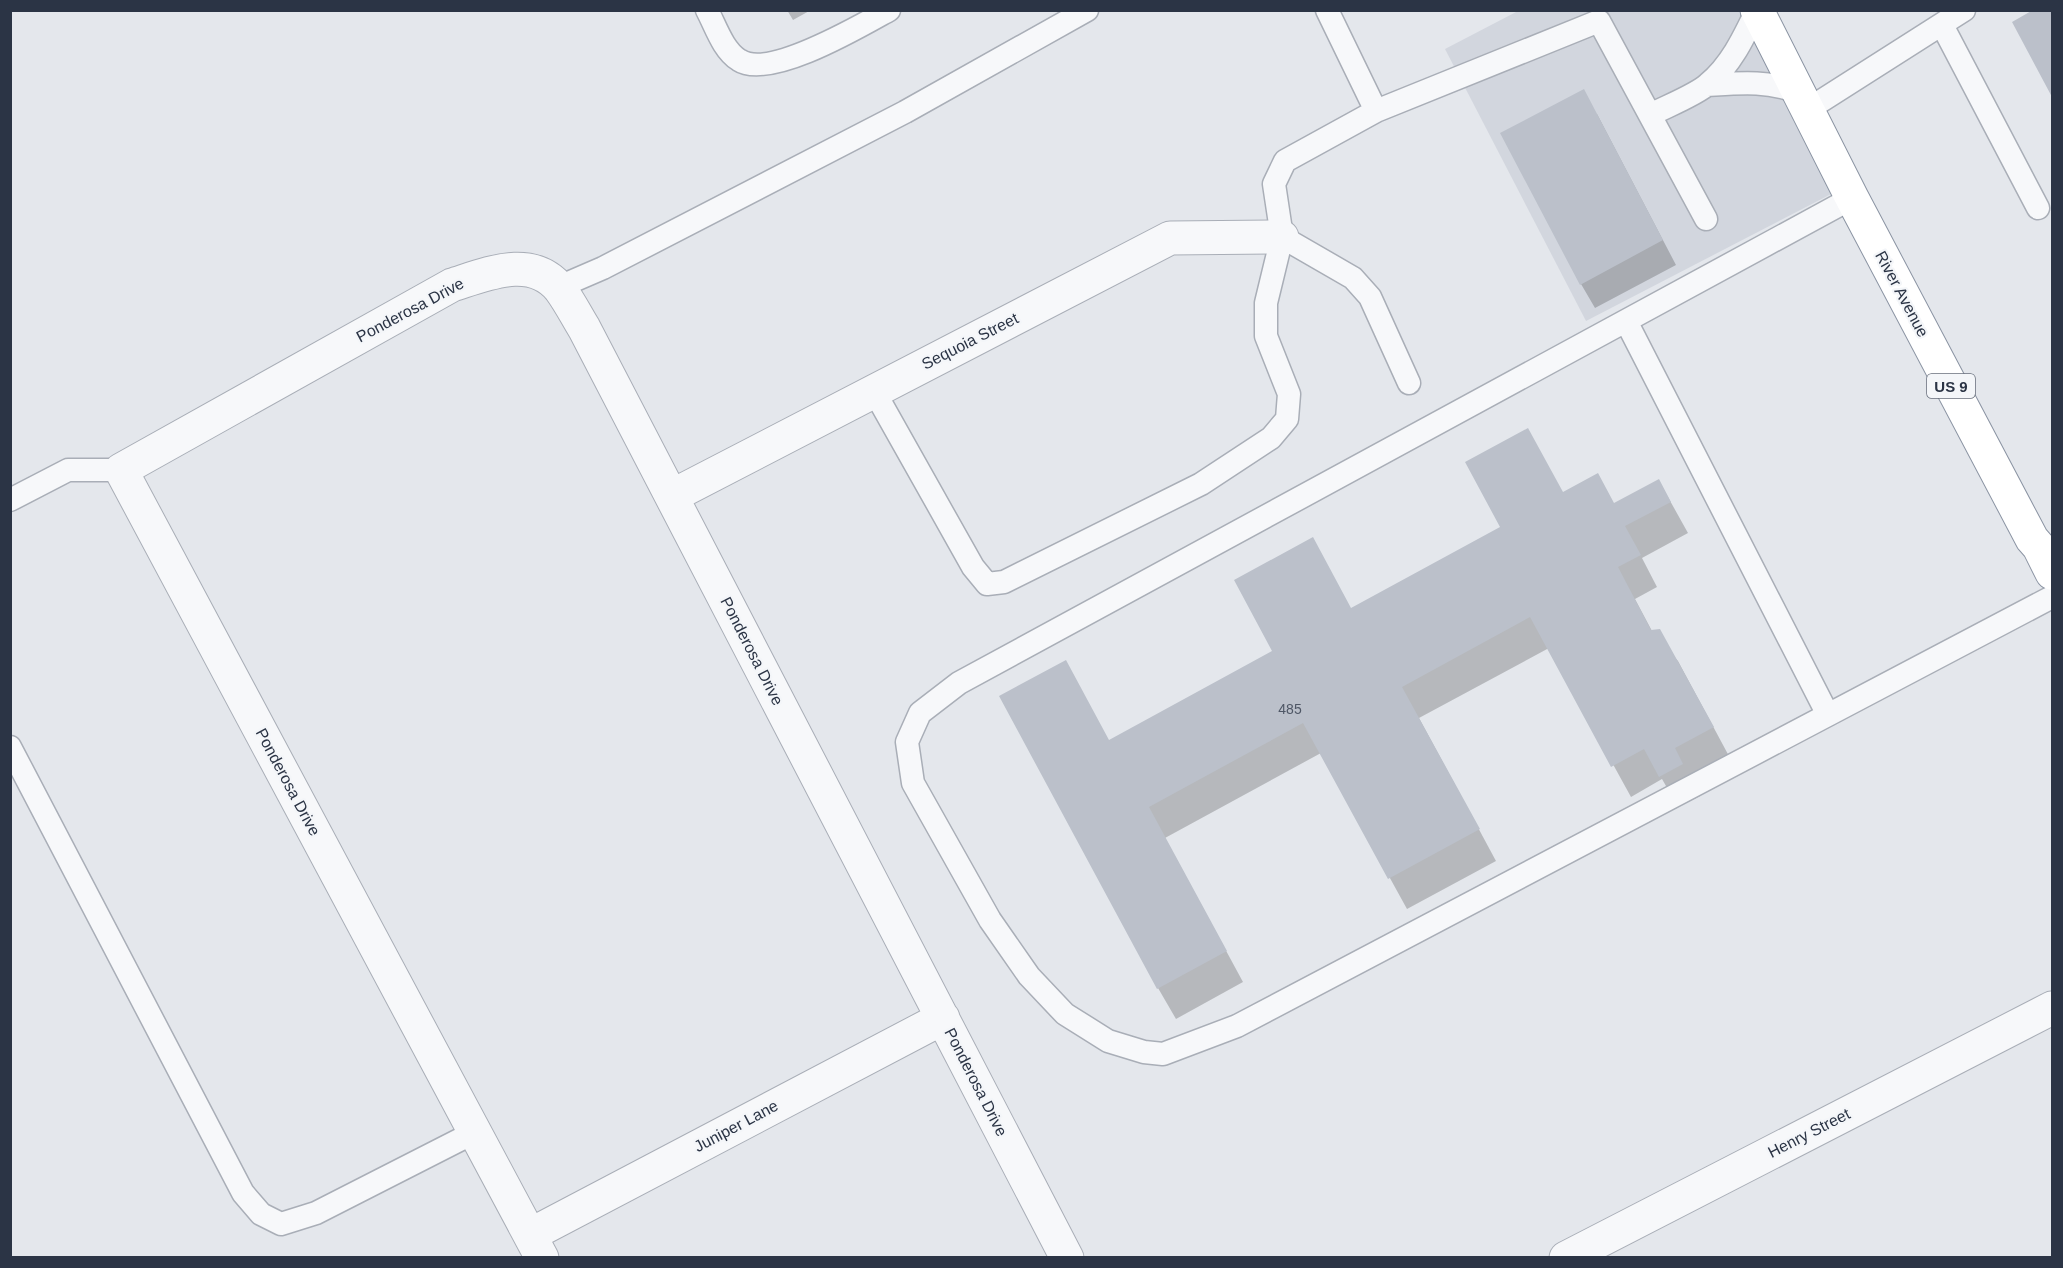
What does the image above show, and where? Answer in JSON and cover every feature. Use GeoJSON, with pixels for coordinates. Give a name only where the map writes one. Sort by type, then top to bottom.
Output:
{"type":"FeatureCollection","features":[{"type":"Feature","properties":{"kind":"highway","name":"River Avenue"},"geometry":{"type":"LineString","coordinates":[[1757,10],[1852,198],[2026,529],[2048,553]]}},
{"type":"Feature","properties":{"kind":"street","name":"Sequoia Street"},"geometry":{"type":"LineString","coordinates":[[672,496],[1170,238],[1282,237]]}},
{"type":"Feature","properties":{"kind":"street","name":"Ponderosa Drive"},"geometry":{"type":"LineString","coordinates":[[536,1246],[121,470],[452,285],[503,269],[536,270],[559,287],[585,328],[1067,1257]]}},
{"type":"Feature","properties":{"kind":"street","name":"Henry Street"},"geometry":{"type":"LineString","coordinates":[[1566,1257],[2052,1008]]}},
{"type":"Feature","properties":{"kind":"street","name":"Juniper Lane"},"geometry":{"type":"LineString","coordinates":[[536,1246],[943,1018]]}},
{"type":"Feature","properties":{"kind":"lane"},"geometry":{"type":"LineString","coordinates":[[707,10],[728,50],[741,62],[762,65],[813,50],[889,10]]}},
{"type":"Feature","properties":{"kind":"lane"},"geometry":{"type":"LineString","coordinates":[[559,287],[603,268],[905,112],[1087,10]]}},
{"type":"Feature","properties":{"kind":"lane"},"geometry":{"type":"LineString","coordinates":[[1327,10],[1376,111]]}},
{"type":"Feature","properties":{"kind":"lane"},"geometry":{"type":"LineString","coordinates":[[1650,115],[1707,85],[1736,51],[1757,10]]}},
{"type":"Feature","properties":{"kind":"lane"},"geometry":{"type":"LineString","coordinates":[[1707,85],[1779,84],[1803,101],[1942,25],[1964,10]]}},
{"type":"Feature","properties":{"kind":"lane"},"geometry":{"type":"LineString","coordinates":[[874,391],[973,567],[987,584],[1005,582],[1201,484],[1271,438],[1287,419],[1289,394],[1266,336],[1266,303],[1282,237],[1274,184],[1285,161],[1376,111],[1599,21],[1706,219]]}},
{"type":"Feature","properties":{"kind":"lane"},"geometry":{"type":"LineString","coordinates":[[1942,25],[2038,208]]}},
{"type":"Feature","properties":{"kind":"lane"},"geometry":{"type":"LineString","coordinates":[[1852,198],[959,683],[920,713],[907,742],[913,783],[990,920],[1029,976],[1065,1014],[1108,1041],[1144,1052],[1163,1054],[1237,1026],[2052,597]]}},
{"type":"Feature","properties":{"kind":"lane"},"geometry":{"type":"LineString","coordinates":[[1282,237],[1353,278],[1370,297],[1409,383]]}},
{"type":"Feature","properties":{"kind":"lane"},"geometry":{"type":"LineString","coordinates":[[1626,321],[1828,715]]}},
{"type":"Feature","properties":{"kind":"lane"},"geometry":{"type":"LineString","coordinates":[[10,500],[68,470],[121,470]]}},
{"type":"Feature","properties":{"kind":"lane"},"geometry":{"type":"LineString","coordinates":[[10,747],[243,1193],[261,1214],[281,1224],[316,1213],[475,1132]]}},
{"type":"Feature","properties":{"kind":"shaded area"},"geometry":{"type":"Polygon","coordinates":[[[1518,11],[1741,11],[1835,192],[1586,321],[1445,49],[1518,11]]]}},
{"type":"Feature","properties":{"kind":"building"},"geometry":{"type":"Polygon","coordinates":[[[2033,10],[2052,10],[2052,97],[2012,22],[2033,10]]]}},
{"type":"Feature","properties":{"kind":"building"},"geometry":{"type":"Polygon","coordinates":[[[1584,89],[1663,240],[1580,285],[1500,133],[1584,89]]]}},
{"type":"Feature","properties":{"kind":"building"},"geometry":{"type":"Polygon","coordinates":[[[1528,428],[1563,492],[1598,473],[1614,503],[1659,479],[1671,502],[1625,526],[1641,555],[1618,567],[1651,630],[1660,629],[1714,727],[1675,748],[1683,764],[1659,777],[1644,749],[1611,767],[1530,617],[1402,687],[1480,829],[1388,879],[1303,723],[1149,807],[1227,951],[1157,989],[999,696],[1066,660],[1109,740],[1272,651],[1234,580],[1313,537],[1351,608],[1500,527],[1465,462],[1528,428]]]}}]}
